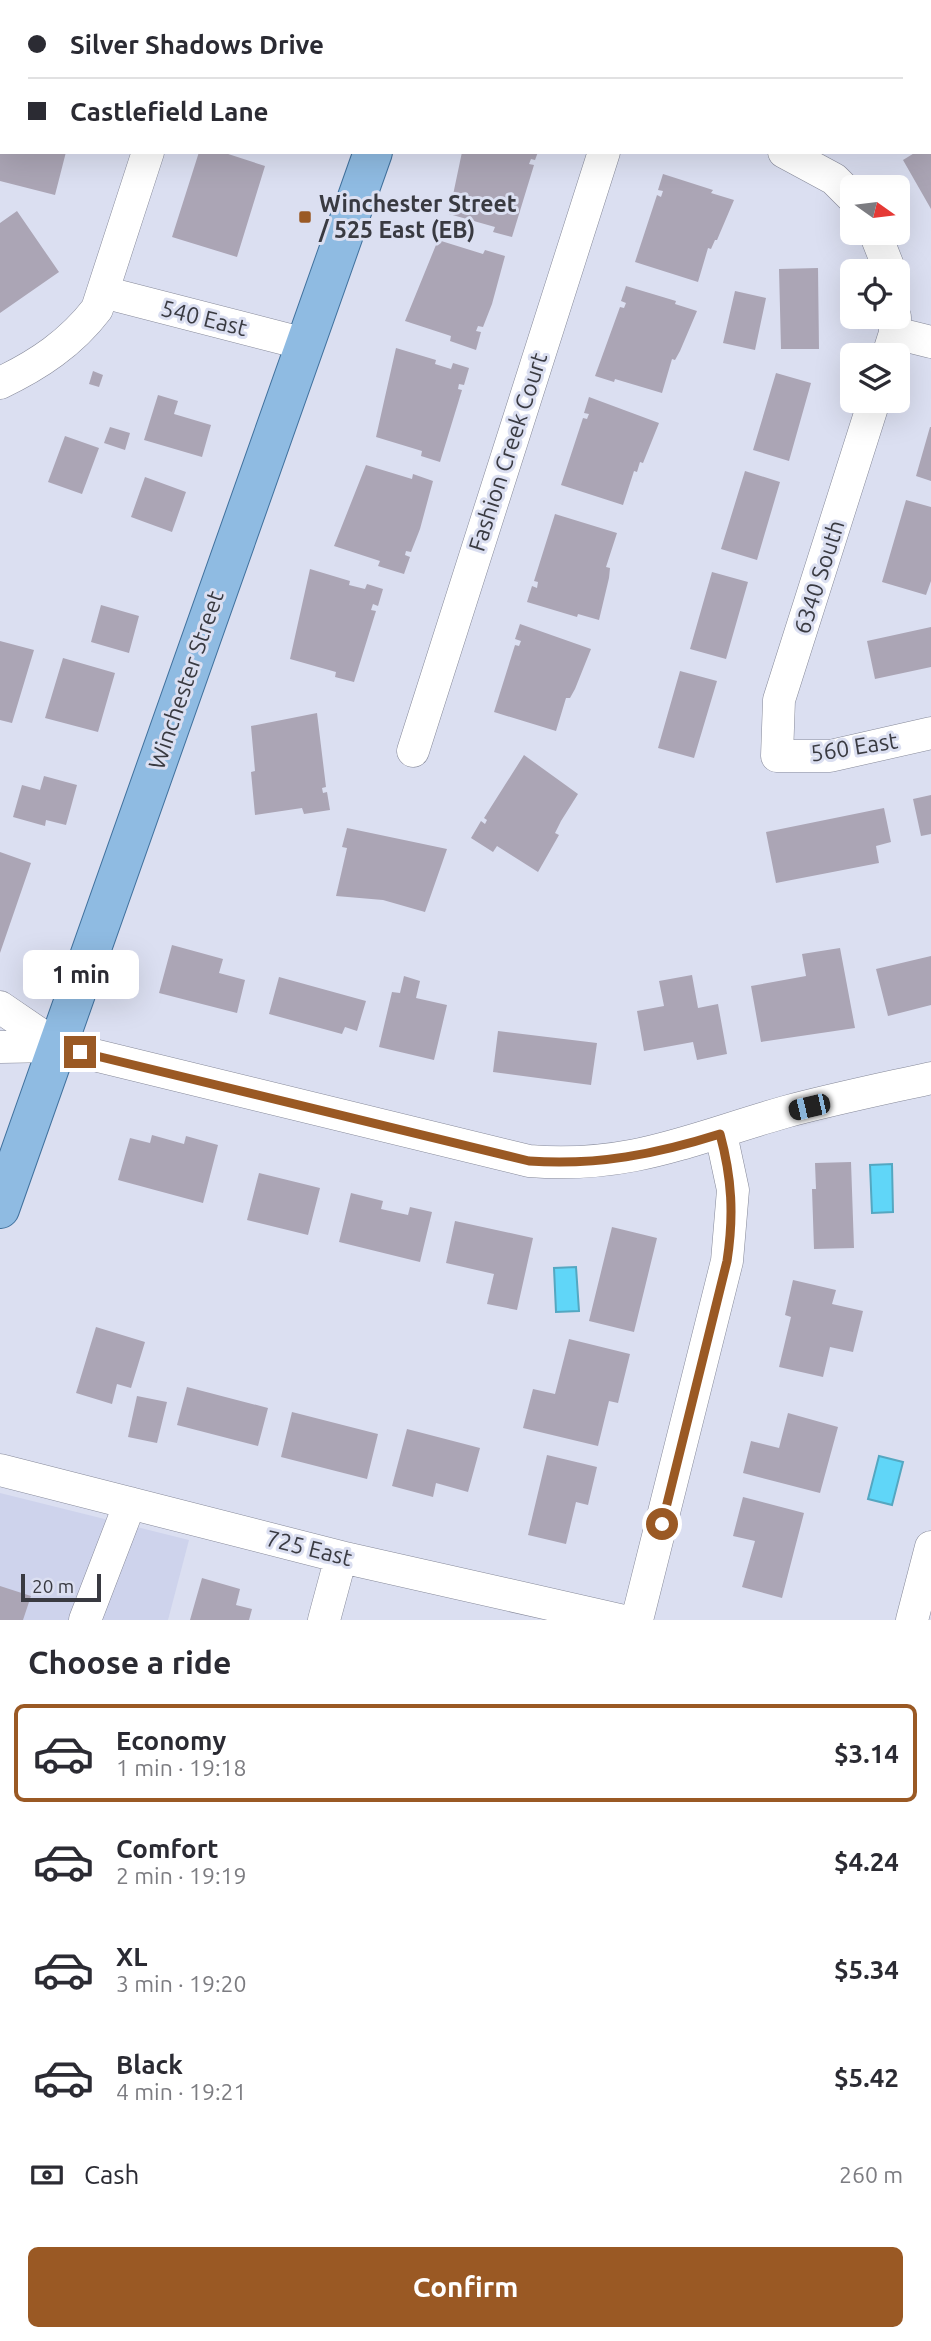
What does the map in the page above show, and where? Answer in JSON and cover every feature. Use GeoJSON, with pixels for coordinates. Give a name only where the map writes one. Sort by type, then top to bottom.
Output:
{"type":"FeatureCollection","features":[{"type":"Feature","properties":{"kind":"main road","name":"Winchester Street"},"geometry":{"type":"LineString","coordinates":[[0,1209],[372,154]]}},
{"type":"Feature","properties":{"kind":"street"},"geometry":{"type":"LineString","coordinates":[[0,383],[49,356],[84,326],[97,309],[147,154]]}},
{"type":"Feature","properties":{"kind":"street","name":"Fashion Creek Court"},"geometry":{"type":"LineString","coordinates":[[413,751],[603,154]]}},
{"type":"Feature","properties":{"kind":"street"},"geometry":{"type":"LineString","coordinates":[[788,154],[834,179],[840,185]]}},
{"type":"Feature","properties":{"kind":"street","name":"540 East"},"geometry":{"type":"LineString","coordinates":[[103,292],[305,344]]}},
{"type":"Feature","properties":{"kind":"street"},"geometry":{"type":"LineString","coordinates":[[893,335],[931,342]]}},
{"type":"Feature","properties":{"kind":"street","name":"6340 South"},"geometry":{"type":"LineString","coordinates":[[777,756],[779,701],[870,413]]}},
{"type":"Feature","properties":{"kind":"street","name":"560 East"},"geometry":{"type":"LineString","coordinates":[[777,756],[830,756],[931,733]]}},
{"type":"Feature","properties":{"kind":"street"},"geometry":{"type":"LineString","coordinates":[[0,1007],[57,1046]]}},
{"type":"Feature","properties":{"kind":"street"},"geometry":{"type":"LineString","coordinates":[[0,1047],[57,1046],[529,1161],[572,1164],[615,1160],[720,1134],[785,1112],[931,1078]]}},
{"type":"Feature","properties":{"kind":"street"},"geometry":{"type":"LineString","coordinates":[[637,1620],[727,1261],[733,1191],[720,1134]]}},
{"type":"Feature","properties":{"kind":"street","name":"725 East"},"geometry":{"type":"LineString","coordinates":[[0,1470],[341,1556],[620,1620]]}},
{"type":"Feature","properties":{"kind":"street"},"geometry":{"type":"LineString","coordinates":[[85,1620],[130,1503]]}},
{"type":"Feature","properties":{"kind":"street"},"geometry":{"type":"LineString","coordinates":[[912,1620],[931,1547]]}},
{"type":"Feature","properties":{"kind":"street"},"geometry":{"type":"LineString","coordinates":[[324,1620],[341,1556]]}},
{"type":"Feature","properties":{"kind":"shaded area"},"geometry":{"type":"Polygon","coordinates":[[[0,1493],[189,1540],[168,1620],[0,1620],[0,1493]]]}},
{"type":"Feature","properties":{"kind":"water"},"geometry":{"type":"Polygon","coordinates":[[[892,1164],[893,1212],[872,1213],[870,1165],[892,1164]]]}},
{"type":"Feature","properties":{"kind":"water"},"geometry":{"type":"Polygon","coordinates":[[[576,1267],[579,1311],[556,1312],[554,1268],[576,1267]]]}},
{"type":"Feature","properties":{"kind":"water"},"geometry":{"type":"Polygon","coordinates":[[[879,1456],[903,1462],[892,1505],[868,1499],[879,1456]]]}},
{"type":"Feature","properties":{"kind":"building"},"geometry":{"type":"Polygon","coordinates":[[[0,154],[65,154],[55,195],[0,181],[0,154]]]}},
{"type":"Feature","properties":{"kind":"building"},"geometry":{"type":"Polygon","coordinates":[[[198,154],[228,154],[265,166],[237,257],[172,237],[198,154]]]}},
{"type":"Feature","properties":{"kind":"building"},"geometry":{"type":"Polygon","coordinates":[[[462,154],[537,154],[529,164],[534,165],[512,237],[493,232],[495,227],[449,214],[462,154]]]}},
{"type":"Feature","properties":{"kind":"building"},"geometry":{"type":"Polygon","coordinates":[[[913,154],[931,154],[931,209],[903,160],[913,154]]]}},
{"type":"Feature","properties":{"kind":"building"},"geometry":{"type":"Polygon","coordinates":[[[663,174],[713,190],[711,193],[734,200],[717,240],[711,249],[708,248],[698,282],[635,262],[657,195],[661,197],[663,191],[658,190],[663,174]]]}},
{"type":"Feature","properties":{"kind":"building"},"geometry":{"type":"Polygon","coordinates":[[[17,211],[59,272],[0,313],[0,223],[17,211]]]}},
{"type":"Feature","properties":{"kind":"building"},"geometry":{"type":"Polygon","coordinates":[[[438,240],[483,254],[485,250],[505,256],[492,304],[483,327],[478,326],[476,331],[481,332],[476,350],[450,341],[451,336],[405,321],[438,240]]]}},
{"type":"Feature","properties":{"kind":"building"},"geometry":{"type":"Polygon","coordinates":[[[818,268],[819,349],[781,349],[779,269],[818,268]]]}},
{"type":"Feature","properties":{"kind":"building"},"geometry":{"type":"Polygon","coordinates":[[[626,286],[676,301],[675,304],[697,311],[680,351],[675,360],[672,359],[662,393],[595,376],[620,307],[624,308],[626,303],[621,301],[626,286]]]}},
{"type":"Feature","properties":{"kind":"building"},"geometry":{"type":"Polygon","coordinates":[[[735,291],[766,298],[755,350],[723,343],[735,291]]]}},
{"type":"Feature","properties":{"kind":"building"},"geometry":{"type":"Polygon","coordinates":[[[396,348],[436,360],[435,364],[451,369],[453,363],[469,368],[464,385],[459,384],[458,389],[462,390],[440,462],[421,456],[422,451],[376,437],[396,348]]]}},
{"type":"Feature","properties":{"kind":"building"},"geometry":{"type":"Polygon","coordinates":[[[93,371],[103,375],[99,387],[89,384],[93,371]]]}},
{"type":"Feature","properties":{"kind":"building"},"geometry":{"type":"Polygon","coordinates":[[[776,373],[811,383],[789,461],[753,450],[776,373]]]}},
{"type":"Feature","properties":{"kind":"building"},"geometry":{"type":"Polygon","coordinates":[[[158,395],[178,401],[174,414],[211,425],[202,457],[144,440],[158,395]]]}},
{"type":"Feature","properties":{"kind":"building"},"geometry":{"type":"Polygon","coordinates":[[[589,397],[659,423],[643,463],[640,462],[637,472],[634,471],[623,505],[561,485],[583,418],[587,419],[589,414],[584,413],[589,397]]]}},
{"type":"Feature","properties":{"kind":"building"},"geometry":{"type":"Polygon","coordinates":[[[110,427],[130,433],[125,450],[104,443],[110,427]]]}},
{"type":"Feature","properties":{"kind":"building"},"geometry":{"type":"Polygon","coordinates":[[[931,427],[931,481],[916,476],[931,427]]]}},
{"type":"Feature","properties":{"kind":"building"},"geometry":{"type":"Polygon","coordinates":[[[65,436],[99,448],[82,494],[48,482],[65,436]]]}},
{"type":"Feature","properties":{"kind":"building"},"geometry":{"type":"Polygon","coordinates":[[[366,465],[412,479],[413,474],[433,481],[420,529],[411,552],[406,551],[405,555],[410,557],[404,574],[378,566],[380,561],[334,546],[366,465]]]}},
{"type":"Feature","properties":{"kind":"building"},"geometry":{"type":"Polygon","coordinates":[[[745,471],[780,482],[757,560],[721,549],[745,471]]]}},
{"type":"Feature","properties":{"kind":"building"},"geometry":{"type":"Polygon","coordinates":[[[145,477],[186,492],[172,532],[131,517],[145,477]]]}},
{"type":"Feature","properties":{"kind":"building"},"geometry":{"type":"Polygon","coordinates":[[[906,500],[931,507],[931,581],[926,595],[882,582],[906,500]]]}},
{"type":"Feature","properties":{"kind":"building"},"geometry":{"type":"Polygon","coordinates":[[[555,514],[617,533],[606,567],[610,568],[609,578],[599,620],[578,614],[577,617],[527,602],[532,586],[537,588],[538,582],[534,581],[555,514]]]}},
{"type":"Feature","properties":{"kind":"building"},"geometry":{"type":"Polygon","coordinates":[[[310,569],[350,581],[349,585],[365,589],[367,584],[383,589],[378,606],[373,604],[371,610],[376,611],[354,682],[335,677],[336,672],[290,659],[310,569]]]}},
{"type":"Feature","properties":{"kind":"building"},"geometry":{"type":"Polygon","coordinates":[[[712,572],[748,582],[726,659],[690,649],[712,572]]]}},
{"type":"Feature","properties":{"kind":"building"},"geometry":{"type":"Polygon","coordinates":[[[101,605],[139,616],[129,653],[91,642],[101,605]]]}},
{"type":"Feature","properties":{"kind":"building"},"geometry":{"type":"Polygon","coordinates":[[[520,624],[591,649],[575,689],[570,698],[566,698],[556,731],[494,712],[515,645],[519,646],[521,641],[515,639],[520,624]]]}},
{"type":"Feature","properties":{"kind":"building"},"geometry":{"type":"Polygon","coordinates":[[[931,627],[931,667],[875,679],[867,641],[931,627]]]}},
{"type":"Feature","properties":{"kind":"building"},"geometry":{"type":"Polygon","coordinates":[[[0,641],[34,650],[12,723],[0,720],[0,641]]]}},
{"type":"Feature","properties":{"kind":"building"},"geometry":{"type":"Polygon","coordinates":[[[63,658],[115,673],[98,732],[45,718],[63,658]]]}},
{"type":"Feature","properties":{"kind":"building"},"geometry":{"type":"Polygon","coordinates":[[[680,671],[717,681],[694,758],[658,748],[680,671]]]}},
{"type":"Feature","properties":{"kind":"building"},"geometry":{"type":"Polygon","coordinates":[[[317,713],[326,787],[322,788],[323,793],[327,792],[330,810],[304,814],[302,808],[255,815],[251,726],[317,713]]]}},
{"type":"Feature","properties":{"kind":"building"},"geometry":{"type":"Polygon","coordinates":[[[524,755],[578,794],[561,821],[555,833],[559,835],[538,872],[497,846],[493,852],[471,838],[481,821],[485,824],[487,820],[484,818],[524,755]]]}},
{"type":"Feature","properties":{"kind":"building"},"geometry":{"type":"Polygon","coordinates":[[[44,776],[77,785],[66,825],[46,820],[45,826],[13,817],[22,785],[40,790],[44,776]]]}},
{"type":"Feature","properties":{"kind":"building"},"geometry":{"type":"Polygon","coordinates":[[[931,795],[931,834],[921,836],[913,799],[931,795]]]}},
{"type":"Feature","properties":{"kind":"building"},"geometry":{"type":"Polygon","coordinates":[[[884,808],[891,842],[876,846],[879,863],[776,883],[766,832],[884,808]]]}},
{"type":"Feature","properties":{"kind":"building"},"geometry":{"type":"Polygon","coordinates":[[[347,828],[447,849],[425,912],[383,900],[336,896],[347,848],[342,847],[347,828]]]}},
{"type":"Feature","properties":{"kind":"building"},"geometry":{"type":"Polygon","coordinates":[[[0,852],[31,863],[0,953],[0,852]]]}},
{"type":"Feature","properties":{"kind":"building"},"geometry":{"type":"Polygon","coordinates":[[[172,945],[223,959],[219,973],[245,980],[237,1013],[159,993],[172,945]]]}},
{"type":"Feature","properties":{"kind":"building"},"geometry":{"type":"Polygon","coordinates":[[[840,948],[855,1028],[761,1042],[751,986],[806,976],[802,954],[840,948]]]}},
{"type":"Feature","properties":{"kind":"building"},"geometry":{"type":"Polygon","coordinates":[[[931,956],[931,1005],[888,1016],[876,969],[931,956]]]}},
{"type":"Feature","properties":{"kind":"building"},"geometry":{"type":"Polygon","coordinates":[[[692,975],[698,1008],[718,1004],[727,1054],[697,1060],[693,1042],[644,1051],[637,1011],[664,1006],[659,981],[692,975]]]}},
{"type":"Feature","properties":{"kind":"building"},"geometry":{"type":"Polygon","coordinates":[[[404,976],[420,981],[416,998],[447,1005],[434,1060],[379,1047],[392,992],[400,993],[404,976]]]}},
{"type":"Feature","properties":{"kind":"building"},"geometry":{"type":"Polygon","coordinates":[[[279,977],[366,1001],[357,1031],[345,1027],[342,1034],[269,1014],[279,977]]]}},
{"type":"Feature","properties":{"kind":"building"},"geometry":{"type":"Polygon","coordinates":[[[498,1031],[597,1043],[591,1085],[493,1072],[498,1031]]]}},
{"type":"Feature","properties":{"kind":"building"},"geometry":{"type":"Polygon","coordinates":[[[152,1135],[184,1144],[186,1136],[218,1145],[203,1203],[118,1180],[130,1138],[150,1143],[152,1135]]]}},
{"type":"Feature","properties":{"kind":"building"},"geometry":{"type":"Polygon","coordinates":[[[851,1162],[854,1248],[814,1249],[812,1189],[816,1189],[815,1163],[851,1162]]]}},
{"type":"Feature","properties":{"kind":"building"},"geometry":{"type":"Polygon","coordinates":[[[259,1173],[320,1188],[308,1235],[247,1220],[259,1173]]]}},
{"type":"Feature","properties":{"kind":"building"},"geometry":{"type":"Polygon","coordinates":[[[351,1193],[383,1201],[381,1209],[408,1215],[410,1207],[432,1212],[420,1262],[339,1242],[351,1193]]]}},
{"type":"Feature","properties":{"kind":"building"},"geometry":{"type":"Polygon","coordinates":[[[455,1221],[533,1238],[517,1310],[487,1304],[494,1274],[446,1263],[455,1221]]]}},
{"type":"Feature","properties":{"kind":"building"},"geometry":{"type":"Polygon","coordinates":[[[612,1227],[657,1238],[634,1332],[589,1321],[612,1227]]]}},
{"type":"Feature","properties":{"kind":"building"},"geometry":{"type":"Polygon","coordinates":[[[793,1280],[836,1290],[832,1304],[863,1311],[853,1352],[830,1347],[823,1377],[779,1367],[791,1317],[785,1315],[793,1280]]]}},
{"type":"Feature","properties":{"kind":"building"},"geometry":{"type":"Polygon","coordinates":[[[96,1327],[145,1342],[131,1388],[117,1384],[112,1404],[76,1393],[96,1327]]]}},
{"type":"Feature","properties":{"kind":"building"},"geometry":{"type":"Polygon","coordinates":[[[569,1339],[630,1354],[618,1403],[609,1401],[598,1446],[523,1428],[533,1389],[555,1394],[569,1339]]]}},
{"type":"Feature","properties":{"kind":"building"},"geometry":{"type":"Polygon","coordinates":[[[187,1387],[268,1408],[258,1446],[177,1425],[187,1387]]]}},
{"type":"Feature","properties":{"kind":"building"},"geometry":{"type":"Polygon","coordinates":[[[137,1396],[167,1402],[157,1443],[128,1437],[137,1396]]]}},
{"type":"Feature","properties":{"kind":"building"},"geometry":{"type":"Polygon","coordinates":[[[292,1412],[378,1434],[367,1479],[281,1457],[292,1412]]]}},
{"type":"Feature","properties":{"kind":"building"},"geometry":{"type":"Polygon","coordinates":[[[788,1413],[838,1427],[820,1493],[743,1473],[751,1441],[779,1448],[788,1413]]]}},
{"type":"Feature","properties":{"kind":"building"},"geometry":{"type":"Polygon","coordinates":[[[407,1429],[480,1448],[468,1492],[436,1483],[433,1497],[392,1486],[407,1429]]]}},
{"type":"Feature","properties":{"kind":"building"},"geometry":{"type":"Polygon","coordinates":[[[547,1455],[597,1467],[588,1505],[576,1502],[566,1544],[528,1535],[547,1455]]]}},
{"type":"Feature","properties":{"kind":"building"},"geometry":{"type":"Polygon","coordinates":[[[743,1497],[804,1513],[782,1598],[742,1587],[755,1541],[733,1536],[743,1497]]]}},
{"type":"Feature","properties":{"kind":"building"},"geometry":{"type":"Polygon","coordinates":[[[202,1578],[240,1589],[236,1605],[252,1609],[249,1620],[190,1620],[202,1578]]]}},
{"type":"Feature","properties":{"kind":"building"},"geometry":{"type":"Polygon","coordinates":[[[0,1586],[31,1596],[23,1620],[0,1620],[0,1586]]]}},
{"type":"Feature","properties":{"kind":"place","name":"Winchester Street / 525 East (EB)"},"geometry":{"type":"Point","coordinates":[305,217]}},
{"type":"Feature","properties":{"kind":"route"},"geometry":{"type":"LineString","coordinates":[[80,1052],[529,1161],[572,1164],[615,1160],[675,1148],[720,1134],[733,1191],[727,1261],[662,1524]]}}]}
